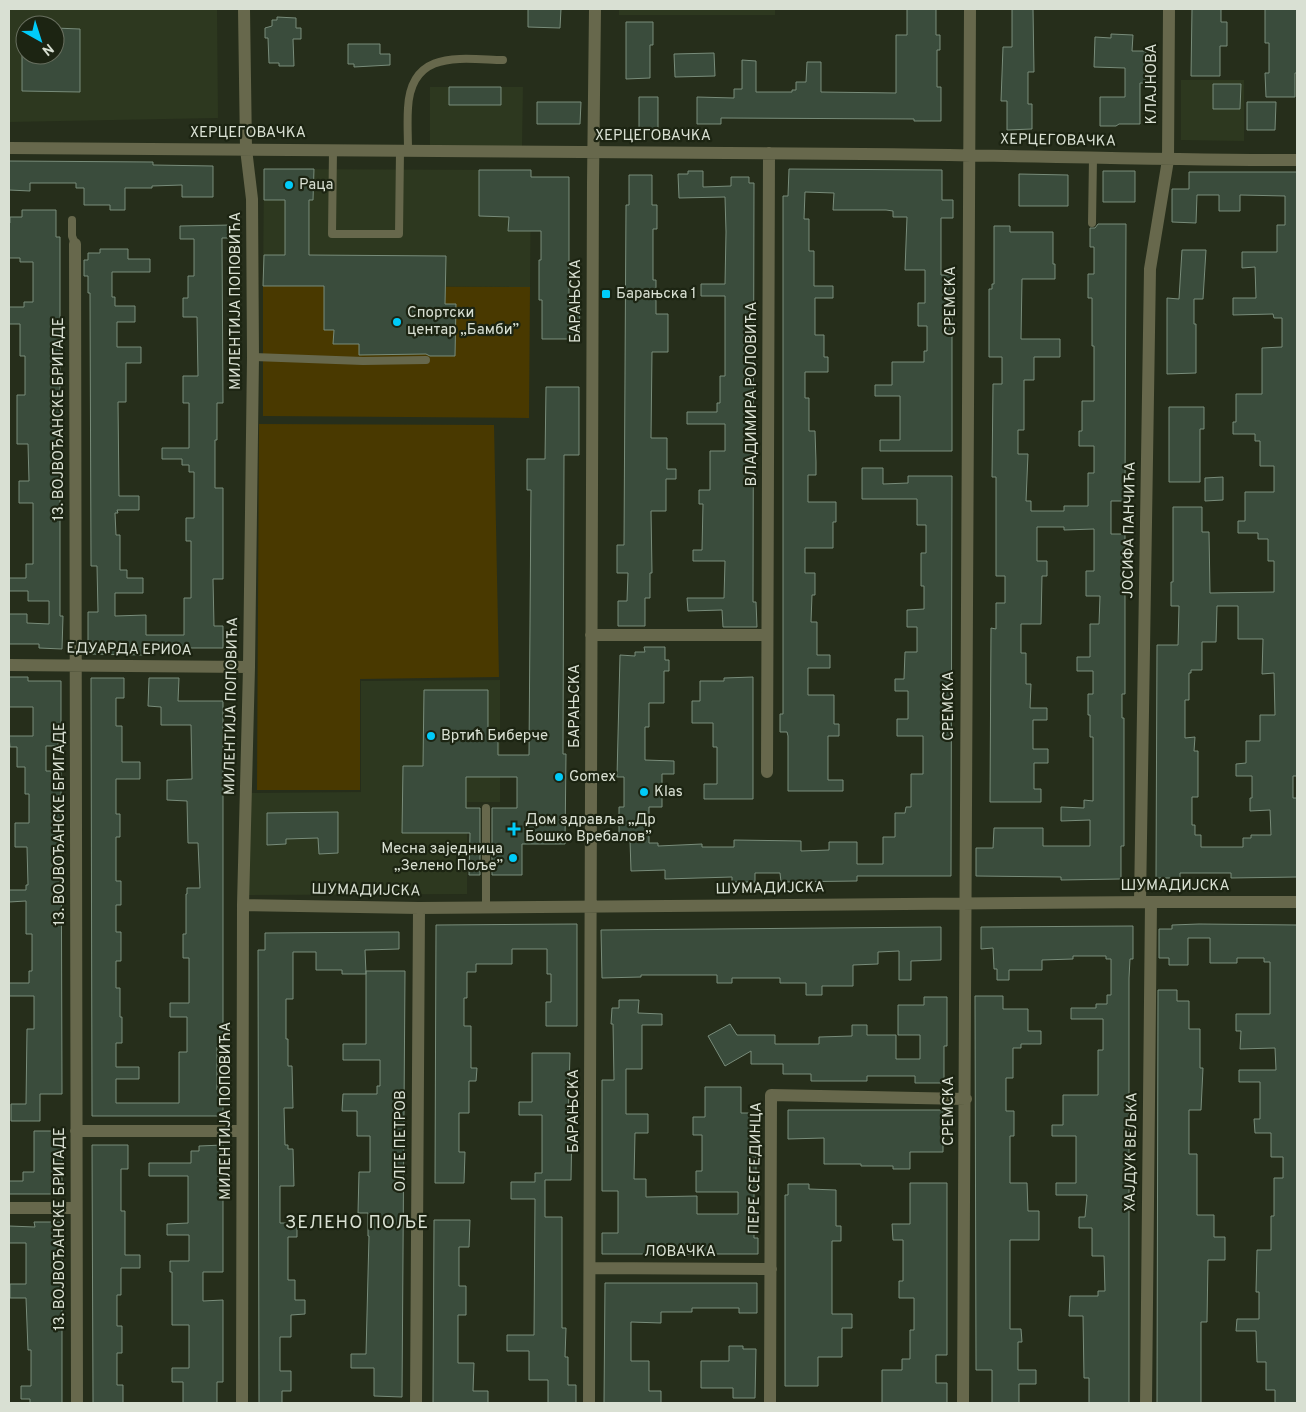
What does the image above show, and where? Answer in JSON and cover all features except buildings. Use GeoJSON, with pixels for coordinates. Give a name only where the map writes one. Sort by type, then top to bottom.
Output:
{"type":"FeatureCollection","features":[{"type":"Feature","properties":{"kind":"street","name":"МИЛЕНТИЈА ПОПОВИЋА"},"geometry":{"type":"LineString","coordinates":[[242,1403],[244,905],[253,357],[252,199],[246,149],[244,9]]}},
{"type":"Feature","properties":{"kind":"street","name":"БАРАЊСКА"},"geometry":{"type":"LineString","coordinates":[[589,1403],[595,9]]}},
{"type":"Feature","properties":{"kind":"street","name":"СРЕМСКА"},"geometry":{"type":"LineString","coordinates":[[963,1403],[966,1098],[964,903],[970,9]]}},
{"type":"Feature","properties":{"kind":"street","name":"КЛАЈНОВА"},"geometry":{"type":"LineString","coordinates":[[1168,160],[1169,9]]}},
{"type":"Feature","properties":{"kind":"street","name":"ХЕРЦЕГОВАЧКА"},"geometry":{"type":"LineString","coordinates":[[9,148],[769,153],[1168,160],[1297,160]]}},
{"type":"Feature","properties":{"kind":"street","name":"ВЛАДИМИРА РОЛОВИЋА"},"geometry":{"type":"LineString","coordinates":[[767,772],[769,153]]}},
{"type":"Feature","properties":{"kind":"street","name":"ЈОСИФА ПАНЧИЋА"},"geometry":{"type":"LineString","coordinates":[[1146,902],[1150,269],[1168,160]]}},
{"type":"Feature","properties":{"kind":"street","name":"13. ВОЈВОЂАНСКЕ БРИГАДЕ"},"geometry":{"type":"LineString","coordinates":[[75,244],[77,1403]]}},
{"type":"Feature","properties":{"kind":"street"},"geometry":{"type":"LineString","coordinates":[[592,635],[767,635]]}},
{"type":"Feature","properties":{"kind":"street","name":"ЕДУАРДА ЕРИОА"},"geometry":{"type":"LineString","coordinates":[[9,665],[249,667]]}},
{"type":"Feature","properties":{"kind":"street","name":"ХАЈДУК ВЕЉКА"},"geometry":{"type":"LineString","coordinates":[[1146,902],[1146,1403]]}},
{"type":"Feature","properties":{"kind":"street","name":"ШУМАДИЈСКА"},"geometry":{"type":"LineString","coordinates":[[244,905],[486,908],[1297,902]]}},
{"type":"Feature","properties":{"kind":"street","name":"ОЛГЕ ПЕТРОВ"},"geometry":{"type":"LineString","coordinates":[[416,1403],[419,908]]}},
{"type":"Feature","properties":{"kind":"street","name":"ПЕРЕ СЕГЕДИНЦА"},"geometry":{"type":"LineString","coordinates":[[770,1403],[771,1095],[966,1098]]}},
{"type":"Feature","properties":{"kind":"street"},"geometry":{"type":"LineString","coordinates":[[76,1131],[242,1131]]}},
{"type":"Feature","properties":{"kind":"street"},"geometry":{"type":"LineString","coordinates":[[9,1208],[76,1208]]}},
{"type":"Feature","properties":{"kind":"street","name":"ЛОВАЧКА"},"geometry":{"type":"LineString","coordinates":[[590,1268],[771,1269]]}},
{"type":"Feature","properties":{"kind":"lane"},"geometry":{"type":"LineString","coordinates":[[333,150],[332,234],[399,234],[408,106],[411,88],[418,73],[430,64],[443,60],[503,60]]}},
{"type":"Feature","properties":{"kind":"lane"},"geometry":{"type":"LineString","coordinates":[[1092,223],[1093,158]]}},
{"type":"Feature","properties":{"kind":"lane"},"geometry":{"type":"LineString","coordinates":[[72,220],[72,236],[75,244]]}},
{"type":"Feature","properties":{"kind":"lane"},"geometry":{"type":"LineString","coordinates":[[253,357],[426,360]]}},
{"type":"Feature","properties":{"kind":"lane"},"geometry":{"type":"LineString","coordinates":[[486,808],[486,908]]}},
{"type":"Feature","properties":{"kind":"shaded area"},"geometry":{"type":"Polygon","coordinates":[[[9,9],[217,9],[218,118],[9,122],[9,9]]]}},
{"type":"Feature","properties":{"kind":"shaded area"},"geometry":{"type":"Polygon","coordinates":[[[619,9],[775,9],[775,15],[619,15],[619,9]]]}},
{"type":"Feature","properties":{"kind":"shaded area"},"geometry":{"type":"Polygon","coordinates":[[[1181,80],[1244,80],[1244,141],[1181,140],[1181,80]]]}},
{"type":"Feature","properties":{"kind":"shaded area"},"geometry":{"type":"Polygon","coordinates":[[[430,87],[523,87],[522,146],[430,146],[430,87]]]}},
{"type":"Feature","properties":{"kind":"shaded area"},"geometry":{"type":"Polygon","coordinates":[[[264,169],[531,170],[530,287],[263,286],[264,169]]]}},
{"type":"Feature","properties":{"kind":"shaded area","name":"Спортски центар „Бамби”"},"geometry":{"type":"Polygon","coordinates":[[[263,286],[530,287],[529,418],[263,416],[263,286]]]}},
{"type":"Feature","properties":{"kind":"shaded area"},"geometry":{"type":"Polygon","coordinates":[[[259,424],[494,425],[499,677],[360,679],[360,790],[257,790],[259,424]]]}},
{"type":"Feature","properties":{"kind":"shaded area","name":"Вртић Биберче"},"geometry":{"type":"Polygon","coordinates":[[[500,680],[500,802],[467,802],[467,894],[247,895],[247,793],[361,792],[361,681],[500,680]]]}},
{"type":"Feature","properties":{"kind":"place","name":"Раца"},"geometry":{"type":"Point","coordinates":[289,185]}},
{"type":"Feature","properties":{"kind":"place","name":"Барањска 1"},"geometry":{"type":"Point","coordinates":[606,294]}},
{"type":"Feature","properties":{"kind":"place","name":"Спортски центар „Бамби”"},"geometry":{"type":"Point","coordinates":[397,322]}},
{"type":"Feature","properties":{"kind":"place","name":"Вртић Биберче"},"geometry":{"type":"Point","coordinates":[431,736]}},
{"type":"Feature","properties":{"kind":"place","name":"Gomex"},"geometry":{"type":"Point","coordinates":[559,777]}},
{"type":"Feature","properties":{"kind":"place","name":"Klas"},"geometry":{"type":"Point","coordinates":[644,792]}},
{"type":"Feature","properties":{"kind":"place","name":"Дом здравља „Др Бошко Вребалов”"},"geometry":{"type":"Point","coordinates":[514,829]}},
{"type":"Feature","properties":{"kind":"place","name":"Месна заједница „Зелено Поље”"},"geometry":{"type":"Point","coordinates":[513,858]}},
{"type":"Feature","properties":{"kind":"district","name":"ЗЕЛЕНО ПОЉЕ"},"geometry":{"type":"Point","coordinates":[357,1223]}}]}
